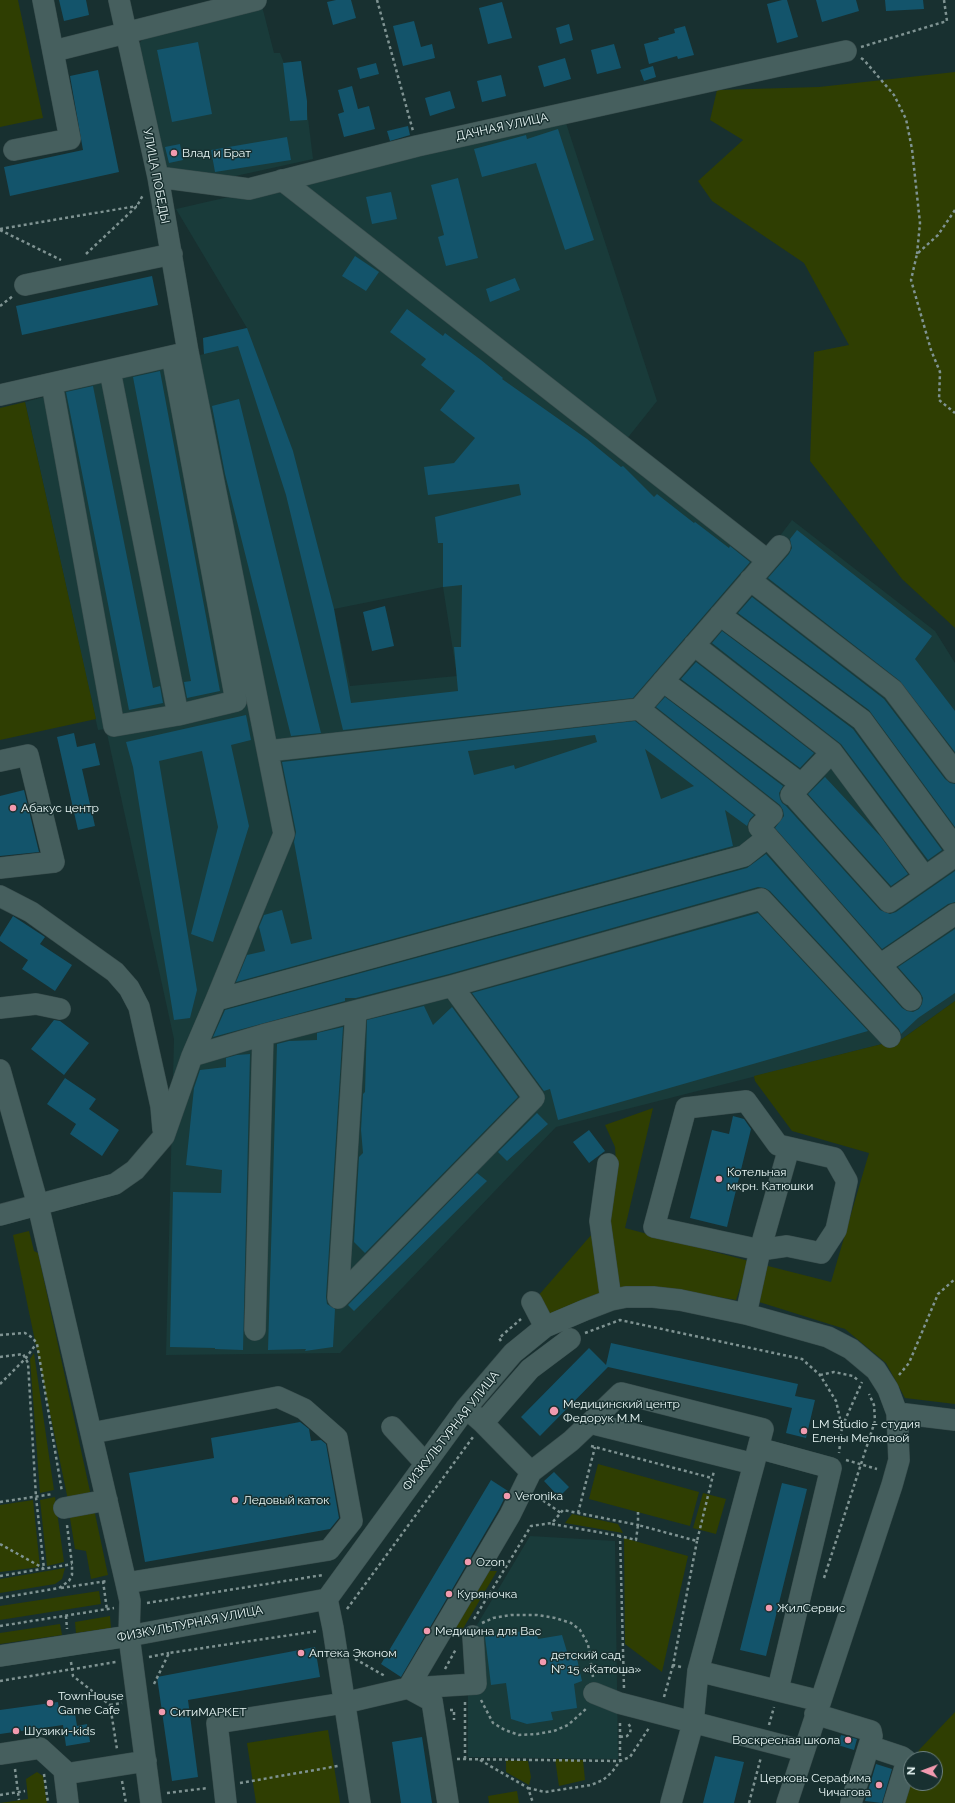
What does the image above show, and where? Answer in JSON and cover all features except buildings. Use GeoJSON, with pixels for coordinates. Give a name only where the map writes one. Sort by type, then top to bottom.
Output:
{"type":"FeatureCollection","features":[{"type":"Feature","properties":{"kind":"street"},"geometry":{"type":"LineString","coordinates":[[14,150],[70,140],[43,0]]}},
{"type":"Feature","properties":{"kind":"street","name":"УЛИЦА ПОБЕДЫ"},"geometry":{"type":"LineString","coordinates":[[119,0],[127,32],[152,183],[172,254],[180,354]]}},
{"type":"Feature","properties":{"kind":"street"},"geometry":{"type":"LineString","coordinates":[[54,51],[256,0]]}},
{"type":"Feature","properties":{"kind":"street","name":"ДАЧНАЯ УЛИЦА"},"geometry":{"type":"LineString","coordinates":[[152,183],[250,188],[417,146],[846,51]]}},
{"type":"Feature","properties":{"kind":"street"},"geometry":{"type":"LineString","coordinates":[[268,751],[639,709],[773,553],[282,180]]}},
{"type":"Feature","properties":{"kind":"street"},"geometry":{"type":"LineString","coordinates":[[25,285],[74,270],[172,254]]}},
{"type":"Feature","properties":{"kind":"street"},"geometry":{"type":"LineString","coordinates":[[1,390],[52,384],[180,354]]}},
{"type":"Feature","properties":{"kind":"street"},"geometry":{"type":"LineString","coordinates":[[52,384],[114,726],[178,715],[236,701],[180,354]]}},
{"type":"Feature","properties":{"kind":"street"},"geometry":{"type":"LineString","coordinates":[[0,1215],[115,1184],[135,1170],[164,1136],[192,1056],[284,834],[268,751],[180,354]]}},
{"type":"Feature","properties":{"kind":"street"},"geometry":{"type":"LineString","coordinates":[[110,371],[178,715]]}},
{"type":"Feature","properties":{"kind":"street"},"geometry":{"type":"LineString","coordinates":[[750,580],[893,690],[955,772]]}},
{"type":"Feature","properties":{"kind":"street"},"geometry":{"type":"LineString","coordinates":[[720,615],[862,720],[955,847]]}},
{"type":"Feature","properties":{"kind":"street"},"geometry":{"type":"LineString","coordinates":[[694,645],[832,752],[925,877]]}},
{"type":"Feature","properties":{"kind":"street"},"geometry":{"type":"LineString","coordinates":[[663,681],[796,789],[888,902],[955,856]]}},
{"type":"Feature","properties":{"kind":"street"},"geometry":{"type":"LineString","coordinates":[[639,709],[772,814]]}},
{"type":"Feature","properties":{"kind":"street"},"geometry":{"type":"LineString","coordinates":[[832,752],[759,827],[911,1000]]}},
{"type":"Feature","properties":{"kind":"street"},"geometry":{"type":"LineString","coordinates":[[0,761],[28,755],[54,862],[0,868]]}},
{"type":"Feature","properties":{"kind":"street"},"geometry":{"type":"LineString","coordinates":[[216,1000],[744,856],[768,837]]}},
{"type":"Feature","properties":{"kind":"street"},"geometry":{"type":"LineString","coordinates":[[0,896],[37,917],[115,972],[129,988],[139,1007],[161,1106],[164,1136]]}},
{"type":"Feature","properties":{"kind":"street"},"geometry":{"type":"LineString","coordinates":[[192,1056],[263,1035],[452,986],[761,899],[890,1037]]}},
{"type":"Feature","properties":{"kind":"street"},"geometry":{"type":"LineString","coordinates":[[880,965],[955,914]]}},
{"type":"Feature","properties":{"kind":"street"},"geometry":{"type":"LineString","coordinates":[[356,1011],[338,1298],[534,1098],[452,986]]}},
{"type":"Feature","properties":{"kind":"street"},"geometry":{"type":"LineString","coordinates":[[0,1008],[36,1004],[60,1010]]}},
{"type":"Feature","properties":{"kind":"street"},"geometry":{"type":"LineString","coordinates":[[255,1330],[263,1035]]}},
{"type":"Feature","properties":{"kind":"street"},"geometry":{"type":"LineString","coordinates":[[0,1070],[38,1205],[126,1583],[130,1606],[129,1636],[137,1700],[146,1761],[155,1799]]}},
{"type":"Feature","properties":{"kind":"street"},"geometry":{"type":"LineString","coordinates":[[746,1101],[778,1145],[834,1158],[847,1181],[836,1230],[821,1253],[787,1246],[760,1250],[654,1227],[686,1108],[746,1101]]}},
{"type":"Feature","properties":{"kind":"street"},"geometry":{"type":"LineString","coordinates":[[746,1314],[760,1250],[789,1148]]}},
{"type":"Feature","properties":{"kind":"street"},"geometry":{"type":"LineString","coordinates":[[608,1164],[600,1221],[611,1300]]}},
{"type":"Feature","properties":{"kind":"street","name":"ФИЗКУЛЬТУРНАЯ УЛИЦА"},"geometry":{"type":"LineString","coordinates":[[0,1656],[129,1636],[327,1599],[466,1408],[513,1353],[544,1327],[611,1300],[626,1297],[653,1297],[680,1300],[746,1314],[828,1337],[851,1349],[876,1370],[888,1389],[897,1413],[899,1460],[892,1486],[787,1803]]}},
{"type":"Feature","properties":{"kind":"street"},"geometry":{"type":"LineString","coordinates":[[532,1302],[544,1327]]}},
{"type":"Feature","properties":{"kind":"street"},"geometry":{"type":"LineString","coordinates":[[484,1422],[530,1369],[570,1339]]}},
{"type":"Feature","properties":{"kind":"street"},"geometry":{"type":"LineString","coordinates":[[408,1688],[510,1515],[531,1472],[571,1441],[621,1393],[763,1429],[698,1671],[693,1723],[671,1803]]}},
{"type":"Feature","properties":{"kind":"street"},"geometry":{"type":"LineString","coordinates":[[92,1433],[278,1397],[304,1409],[337,1438],[352,1522],[329,1550],[126,1583]]}},
{"type":"Feature","properties":{"kind":"street"},"geometry":{"type":"LineString","coordinates":[[466,1408],[484,1422],[531,1472]]}},
{"type":"Feature","properties":{"kind":"street"},"geometry":{"type":"LineString","coordinates":[[897,1413],[955,1420]]}},
{"type":"Feature","properties":{"kind":"street"},"geometry":{"type":"LineString","coordinates":[[590,1423],[756,1456],[834,1462],[778,1690]]}},
{"type":"Feature","properties":{"kind":"street"},"geometry":{"type":"LineString","coordinates":[[392,1427],[425,1463]]}},
{"type":"Feature","properties":{"kind":"street"},"geometry":{"type":"LineString","coordinates":[[63,1500],[107,1500]]}},
{"type":"Feature","properties":{"kind":"street"},"geometry":{"type":"LineString","coordinates":[[327,1599],[333,1628],[360,1803]]}},
{"type":"Feature","properties":{"kind":"street"},"geometry":{"type":"LineString","coordinates":[[225,1794],[216,1723],[344,1703],[408,1688],[470,1685],[468,1635]]}},
{"type":"Feature","properties":{"kind":"street"},"geometry":{"type":"LineString","coordinates":[[698,1671],[778,1690],[871,1731],[872,1736],[851,1803]]}},
{"type":"Feature","properties":{"kind":"street"},"geometry":{"type":"LineString","coordinates":[[408,1688],[432,1701],[448,1803]]}},
{"type":"Feature","properties":{"kind":"street"},"geometry":{"type":"LineString","coordinates":[[594,1693],[618,1703],[622,1712],[659,1713],[804,1751]]}},
{"type":"Feature","properties":{"kind":"street"},"geometry":{"type":"LineString","coordinates":[[869,1746],[902,1756],[906,1760],[894,1803]]}},
{"type":"Feature","properties":{"kind":"street"},"geometry":{"type":"LineString","coordinates":[[6,1753],[40,1748],[64,1770],[68,1803]]}},
{"type":"Feature","properties":{"kind":"street"},"geometry":{"type":"LineString","coordinates":[[65,1774],[146,1761]]}},
{"type":"Feature","properties":{"kind":"path"},"geometry":{"type":"LineString","coordinates":[[377,0],[417,146]]}},
{"type":"Feature","properties":{"kind":"path"},"geometry":{"type":"LineString","coordinates":[[846,51],[947,21],[944,0]]}},
{"type":"Feature","properties":{"kind":"path"},"geometry":{"type":"LineString","coordinates":[[846,51],[864,60],[894,96],[906,119],[912,148],[920,223],[917,254],[911,280],[931,350],[940,372],[939,400],[955,413]]}},
{"type":"Feature","properties":{"kind":"path"},"geometry":{"type":"LineString","coordinates":[[0,230],[74,270],[137,206],[152,183]]}},
{"type":"Feature","properties":{"kind":"path"},"geometry":{"type":"LineString","coordinates":[[0,230],[137,206]]}},
{"type":"Feature","properties":{"kind":"path"},"geometry":{"type":"LineString","coordinates":[[917,254],[938,235],[955,210]]}},
{"type":"Feature","properties":{"kind":"path"},"geometry":{"type":"LineString","coordinates":[[888,1389],[909,1363],[938,1294],[955,1279]]}},
{"type":"Feature","properties":{"kind":"path"},"geometry":{"type":"LineString","coordinates":[[570,1339],[620,1320],[802,1359],[820,1375],[836,1401],[842,1427]]}},
{"type":"Feature","properties":{"kind":"path"},"geometry":{"type":"LineString","coordinates":[[0,1335],[25,1332],[37,1344],[72,1564],[72,1575],[69,1581],[59,1588]]}},
{"type":"Feature","properties":{"kind":"path"},"geometry":{"type":"LineString","coordinates":[[0,1384],[26,1358],[37,1344]]}},
{"type":"Feature","properties":{"kind":"path"},"geometry":{"type":"LineString","coordinates":[[0,1358],[23,1354],[26,1358],[36,1497],[44,1569]]}},
{"type":"Feature","properties":{"kind":"path"},"geometry":{"type":"LineString","coordinates":[[820,1375],[834,1372],[853,1376],[862,1382],[874,1405],[875,1421],[822,1585]]}},
{"type":"Feature","properties":{"kind":"path"},"geometry":{"type":"LineString","coordinates":[[862,1382],[842,1427],[834,1462],[862,1464],[877,1469]]}},
{"type":"Feature","properties":{"kind":"path"},"geometry":{"type":"LineString","coordinates":[[0,1681],[333,1628],[484,1422]]}},
{"type":"Feature","properties":{"kind":"path"},"geometry":{"type":"LineString","coordinates":[[455,1759],[620,1761],[630,1757],[659,1713],[673,1665],[697,1541],[712,1478],[571,1441]]}},
{"type":"Feature","properties":{"kind":"path"},"geometry":{"type":"LineString","coordinates":[[578,1513],[595,1447]]}},
{"type":"Feature","properties":{"kind":"path"},"geometry":{"type":"LineString","coordinates":[[538,1496],[561,1513]]}},
{"type":"Feature","properties":{"kind":"path"},"geometry":{"type":"LineString","coordinates":[[0,1502],[36,1497],[63,1500]]}},
{"type":"Feature","properties":{"kind":"path"},"geometry":{"type":"LineString","coordinates":[[552,1524],[562,1510],[638,1525],[697,1541]]}},
{"type":"Feature","properties":{"kind":"path"},"geometry":{"type":"LineString","coordinates":[[444,1687],[441,1677],[468,1635],[531,1526],[552,1524],[636,1540],[638,1512]]}},
{"type":"Feature","properties":{"kind":"path"},"geometry":{"type":"LineString","coordinates":[[480,1760],[528,1788],[546,1792],[591,1785],[603,1780],[612,1772],[620,1761],[624,1684],[620,1536]]}},
{"type":"Feature","properties":{"kind":"path"},"geometry":{"type":"LineString","coordinates":[[0,1544],[44,1569]]}},
{"type":"Feature","properties":{"kind":"path"},"geometry":{"type":"LineString","coordinates":[[0,1576],[72,1564]]}},
{"type":"Feature","properties":{"kind":"path"},"geometry":{"type":"LineString","coordinates":[[0,1626],[327,1574]]}},
{"type":"Feature","properties":{"kind":"path"},"geometry":{"type":"LineString","coordinates":[[103,1581],[107,1610]]}},
{"type":"Feature","properties":{"kind":"path"},"geometry":{"type":"LineString","coordinates":[[0,1598],[103,1581],[126,1583]]}},
{"type":"Feature","properties":{"kind":"path"},"geometry":{"type":"LineString","coordinates":[[468,1635],[483,1621],[511,1615],[537,1615],[555,1618],[571,1623],[580,1630],[588,1644],[594,1693],[592,1704],[568,1725],[548,1732],[519,1735],[505,1730],[493,1723],[470,1685]]}},
{"type":"Feature","properties":{"kind":"path"},"geometry":{"type":"LineString","coordinates":[[66,1616],[73,1676],[110,1705],[126,1803]]}},
{"type":"Feature","properties":{"kind":"path"},"geometry":{"type":"LineString","coordinates":[[110,1705],[147,1698],[169,1653]]}},
{"type":"Feature","properties":{"kind":"path"},"geometry":{"type":"LineString","coordinates":[[350,1657],[408,1688]]}},
{"type":"Feature","properties":{"kind":"path"},"geometry":{"type":"LineString","coordinates":[[673,1665],[698,1671]]}},
{"type":"Feature","properties":{"kind":"path"},"geometry":{"type":"LineString","coordinates":[[465,1759],[470,1685]]}},
{"type":"Feature","properties":{"kind":"path"},"geometry":{"type":"LineString","coordinates":[[749,1803],[778,1690]]}},
{"type":"Feature","properties":{"kind":"path"},"geometry":{"type":"LineString","coordinates":[[620,1738],[626,1736],[631,1728],[622,1712]]}},
{"type":"Feature","properties":{"kind":"path"},"geometry":{"type":"LineString","coordinates":[[6,1753],[19,1800]]}},
{"type":"Feature","properties":{"kind":"path"},"geometry":{"type":"LineString","coordinates":[[155,1799],[225,1794],[354,1763]]}},
{"type":"Feature","properties":{"kind":"path"},"geometry":{"type":"LineString","coordinates":[[528,1788],[533,1803]]}},
{"type":"Feature","properties":{"kind":"path"},"geometry":{"type":"LineString","coordinates":[[0,1795],[25,1791]]}},
{"type":"Feature","properties":{"kind":"shaded area"},"geometry":{"type":"Polygon","coordinates":[[[262,6],[274,53],[280,53],[284,63],[301,61],[313,159],[167,191],[136,48],[142,40],[154,33],[262,6]]]}},
{"type":"Feature","properties":{"kind":"shaded area"},"geometry":{"type":"Polygon","coordinates":[[[565,120],[657,401],[618,450],[767,553],[792,520],[935,631],[955,663],[955,1001],[902,1039],[556,1127],[340,1353],[166,1355],[174,1039],[106,729],[98,730],[25,402],[204,354],[203,338],[247,328],[176,209],[565,120]],[[443,587],[334,609],[350,686],[457,676],[443,587]]]}},
{"type":"Feature","properties":{"kind":"shaded area","name":"детский сад № 15 «Катюша»"},"geometry":{"type":"Polygon","coordinates":[[[530,1536],[615,1541],[618,1759],[468,1757],[468,1640],[530,1536]]]}},
{"type":"Feature","properties":{"kind":"green space"},"geometry":{"type":"Polygon","coordinates":[[[0,0],[18,0],[43,118],[0,127],[0,0]]]}},
{"type":"Feature","properties":{"kind":"green space"},"geometry":{"type":"Polygon","coordinates":[[[955,72],[955,628],[902,579],[810,461],[814,352],[849,345],[804,263],[712,201],[698,181],[743,140],[710,120],[717,90],[819,87],[955,72]]]}},
{"type":"Feature","properties":{"kind":"green space"},"geometry":{"type":"Polygon","coordinates":[[[25,402],[96,719],[0,740],[0,408],[25,402]]]}},
{"type":"Feature","properties":{"kind":"green space"},"geometry":{"type":"Polygon","coordinates":[[[955,1001],[955,1404],[905,1398],[886,1363],[845,1329],[756,1301],[764,1265],[831,1282],[869,1153],[792,1131],[755,1081],[754,1076],[902,1039],[955,1001]]]}},
{"type":"Feature","properties":{"kind":"green space"},"geometry":{"type":"Polygon","coordinates":[[[653,1108],[625,1228],[749,1261],[736,1300],[659,1287],[618,1287],[607,1221],[617,1177],[615,1147],[605,1125],[653,1108]]]}},
{"type":"Feature","properties":{"kind":"green space"},"geometry":{"type":"Polygon","coordinates":[[[29,1231],[34,1251],[38,1253],[91,1496],[68,1500],[13,1235],[29,1231]]]}},
{"type":"Feature","properties":{"kind":"green space"},"geometry":{"type":"Polygon","coordinates":[[[592,1234],[600,1293],[548,1315],[538,1296],[592,1234]]]}},
{"type":"Feature","properties":{"kind":"green space"},"geometry":{"type":"Polygon","coordinates":[[[34,1353],[54,1490],[40,1493],[30,1359],[34,1353]]]}},
{"type":"Feature","properties":{"kind":"green space"},"geometry":{"type":"Polygon","coordinates":[[[598,1464],[699,1492],[690,1526],[589,1499],[598,1464]]]}},
{"type":"Feature","properties":{"kind":"green space"},"geometry":{"type":"Polygon","coordinates":[[[703,1493],[726,1499],[716,1534],[693,1528],[703,1493]]]}},
{"type":"Feature","properties":{"kind":"green space"},"geometry":{"type":"Polygon","coordinates":[[[55,1497],[64,1562],[47,1566],[40,1500],[55,1497]]]}},
{"type":"Feature","properties":{"kind":"green space"},"geometry":{"type":"Polygon","coordinates":[[[33,1500],[40,1567],[0,1572],[0,1505],[33,1500]]]}},
{"type":"Feature","properties":{"kind":"green space"},"geometry":{"type":"Polygon","coordinates":[[[94,1509],[108,1575],[91,1579],[86,1551],[75,1549],[69,1512],[94,1509]]]}},
{"type":"Feature","properties":{"kind":"green space"},"geometry":{"type":"Polygon","coordinates":[[[572,1514],[618,1524],[623,1533],[565,1523],[572,1514]]]}},
{"type":"Feature","properties":{"kind":"green space"},"geometry":{"type":"Polygon","coordinates":[[[624,1538],[688,1556],[662,1672],[625,1644],[624,1538]]]}},
{"type":"Feature","properties":{"kind":"green space"},"geometry":{"type":"Polygon","coordinates":[[[65,1568],[62,1579],[55,1584],[0,1593],[0,1579],[65,1568]]]}},
{"type":"Feature","properties":{"kind":"green space"},"geometry":{"type":"Polygon","coordinates":[[[481,1571],[497,1571],[461,1632],[449,1623],[481,1571]]]}},
{"type":"Feature","properties":{"kind":"green space"},"geometry":{"type":"Polygon","coordinates":[[[99,1591],[101,1604],[0,1620],[0,1606],[99,1591]]]}},
{"type":"Feature","properties":{"kind":"green space"},"geometry":{"type":"Polygon","coordinates":[[[110,1616],[111,1628],[76,1633],[75,1622],[110,1616]]]}},
{"type":"Feature","properties":{"kind":"green space"},"geometry":{"type":"Polygon","coordinates":[[[60,1624],[62,1635],[0,1644],[0,1633],[60,1624]]]}},
{"type":"Feature","properties":{"kind":"green space"},"geometry":{"type":"Polygon","coordinates":[[[955,1712],[955,1803],[902,1803],[907,1791],[943,1791],[943,1751],[919,1750],[955,1712]]]}},
{"type":"Feature","properties":{"kind":"green space"},"geometry":{"type":"Polygon","coordinates":[[[328,1730],[340,1803],[256,1803],[247,1743],[328,1730]]]}},
{"type":"Feature","properties":{"kind":"green space"},"geometry":{"type":"Polygon","coordinates":[[[555,1759],[583,1760],[585,1780],[559,1786],[555,1759]]]}},
{"type":"Feature","properties":{"kind":"green space"},"geometry":{"type":"Polygon","coordinates":[[[506,1760],[528,1761],[531,1777],[529,1785],[506,1772],[506,1760]]]}},
{"type":"Feature","properties":{"kind":"green space"},"geometry":{"type":"Polygon","coordinates":[[[37,1772],[43,1776],[47,1803],[0,1803],[28,1799],[26,1779],[37,1772]]]}},
{"type":"Feature","properties":{"kind":"green space"},"geometry":{"type":"Polygon","coordinates":[[[517,1791],[519,1803],[489,1803],[488,1796],[517,1791]]]}},
{"type":"Feature","properties":{"kind":"place","name":"Влад и Брат"},"geometry":{"type":"Point","coordinates":[174,153]}},
{"type":"Feature","properties":{"kind":"place","name":"Абакус центр"},"geometry":{"type":"Point","coordinates":[13,808]}},
{"type":"Feature","properties":{"kind":"place","name":"Котельная мкрн. Катюшки"},"geometry":{"type":"Point","coordinates":[719,1179]}},
{"type":"Feature","properties":{"kind":"place","name":"Медицинский центр Федорук М.М."},"geometry":{"type":"Point","coordinates":[554,1411]}},
{"type":"Feature","properties":{"kind":"place","name":"LM Studio – студия Елены Мелковой"},"geometry":{"type":"Point","coordinates":[804,1431]}},
{"type":"Feature","properties":{"kind":"place","name":"Veronika"},"geometry":{"type":"Point","coordinates":[507,1496]}},
{"type":"Feature","properties":{"kind":"place","name":"Ледовый каток"},"geometry":{"type":"Point","coordinates":[235,1500]}},
{"type":"Feature","properties":{"kind":"place","name":"Ozon"},"geometry":{"type":"Point","coordinates":[468,1562]}},
{"type":"Feature","properties":{"kind":"place","name":"Куряночка"},"geometry":{"type":"Point","coordinates":[449,1594]}},
{"type":"Feature","properties":{"kind":"place","name":"ЖилСервис"},"geometry":{"type":"Point","coordinates":[769,1608]}},
{"type":"Feature","properties":{"kind":"place","name":"Медицина для Вас"},"geometry":{"type":"Point","coordinates":[427,1631]}},
{"type":"Feature","properties":{"kind":"place","name":"Аптека Эконом"},"geometry":{"type":"Point","coordinates":[301,1653]}},
{"type":"Feature","properties":{"kind":"place","name":"детский сад № 15 «Катюша»"},"geometry":{"type":"Point","coordinates":[543,1662]}},
{"type":"Feature","properties":{"kind":"place","name":"TownHouse Game Cafe"},"geometry":{"type":"Point","coordinates":[50,1703]}},
{"type":"Feature","properties":{"kind":"place","name":"СитиМАРКЕТ"},"geometry":{"type":"Point","coordinates":[162,1712]}},
{"type":"Feature","properties":{"kind":"place","name":"Шузики-kids"},"geometry":{"type":"Point","coordinates":[16,1731]}},
{"type":"Feature","properties":{"kind":"place","name":"Воскресная школа"},"geometry":{"type":"Point","coordinates":[848,1740]}},
{"type":"Feature","properties":{"kind":"place","name":"Церковь Серафима Чичагова"},"geometry":{"type":"Point","coordinates":[879,1785]}}]}
